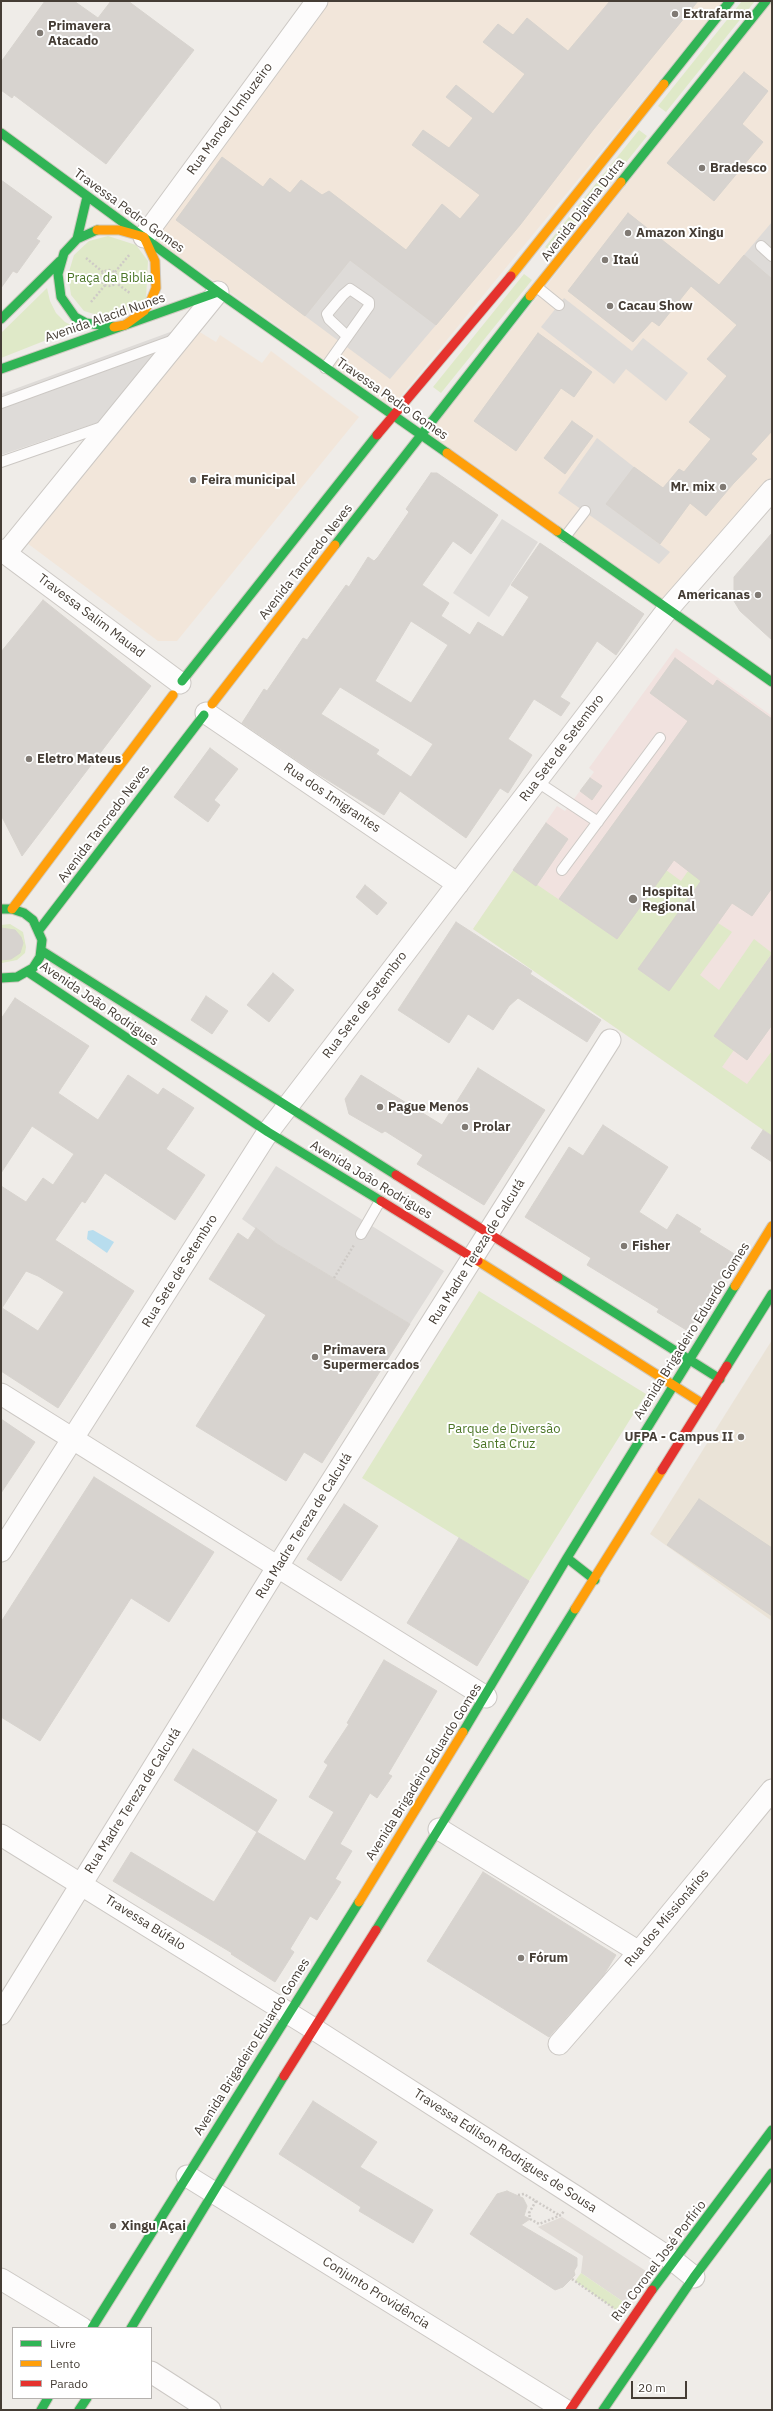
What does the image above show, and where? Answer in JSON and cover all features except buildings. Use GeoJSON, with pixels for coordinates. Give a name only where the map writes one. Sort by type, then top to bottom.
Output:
{"type":"FeatureCollection","features":[{"type":"Feature","properties":{"kind":"street","name":"Rua Manoel Umbuzeiro"},"geometry":{"type":"LineString","coordinates":[[139,243],[317,1]]}},
{"type":"Feature","properties":{"kind":"street","name":"Avenida Djalma Dutra"},"geometry":{"type":"LineString","coordinates":[[393,415],[534,258],[730,1]]}},
{"type":"Feature","properties":{"kind":"street","name":"Avenida Djalma Dutra"},"geometry":{"type":"LineString","coordinates":[[420,435],[551,272],[661,127],[766,1]]}},
{"type":"Feature","properties":{"kind":"street","name":"Travessa Pedro Gomes"},"geometry":{"type":"LineString","coordinates":[[1,133],[87,197],[139,243],[218,292],[772,682]]}},
{"type":"Feature","properties":{"kind":"street"},"geometry":{"type":"LineString","coordinates":[[77,239],[87,197]]}},
{"type":"Feature","properties":{"kind":"street"},"geometry":{"type":"LineString","coordinates":[[1,318],[60,261],[64,253],[77,239],[97,230],[108,229],[124,231],[139,243],[155,261],[156,288],[144,311],[125,325],[110,328],[97,327],[75,317],[61,297],[58,280],[60,261]]}},
{"type":"Feature","properties":{"kind":"street"},"geometry":{"type":"LineString","coordinates":[[534,258],[551,272]]}},
{"type":"Feature","properties":{"kind":"street"},"geometry":{"type":"LineString","coordinates":[[3,552],[111,424],[218,292]]}},
{"type":"Feature","properties":{"kind":"street","name":"Avenida Alacid Nunes"},"geometry":{"type":"LineString","coordinates":[[1,369],[218,292]]}},
{"type":"Feature","properties":{"kind":"street","name":"Avenida Tancredo Neves"},"geometry":{"type":"LineString","coordinates":[[12,909],[182,684],[393,415]]}},
{"type":"Feature","properties":{"kind":"street","name":"Avenida Tancredo Neves"},"geometry":{"type":"LineString","coordinates":[[39,930],[203,712],[420,435]]}},
{"type":"Feature","properties":{"kind":"street","name":"Rua Sete de Setembro"},"geometry":{"type":"LineString","coordinates":[[1,1551],[268,1132],[668,609],[772,490]]}},
{"type":"Feature","properties":{"kind":"street","name":"Travessa Salim Mauad"},"geometry":{"type":"LineString","coordinates":[[3,552],[182,684]]}},
{"type":"Feature","properties":{"kind":"street"},"geometry":{"type":"LineString","coordinates":[[175,708],[182,684]]}},
{"type":"Feature","properties":{"kind":"street"},"geometry":{"type":"LineString","coordinates":[[203,712],[212,692],[210,687]]}},
{"type":"Feature","properties":{"kind":"street","name":"Rua dos Imigrantes"},"geometry":{"type":"LineString","coordinates":[[203,712],[458,884]]}},
{"type":"Feature","properties":{"kind":"street"},"geometry":{"type":"LineString","coordinates":[[1,909],[12,909],[24,913],[33,920],[39,930],[42,940],[42,951],[37,963],[28,972],[3,981]]}},
{"type":"Feature","properties":{"kind":"street","name":"Avenida João Rodrigues"},"geometry":{"type":"LineString","coordinates":[[42,951],[490,1234],[638,1331],[689,1359],[720,1379]]}},
{"type":"Feature","properties":{"kind":"street","name":"Avenida João Rodrigues"},"geometry":{"type":"LineString","coordinates":[[28,972],[268,1132],[624,1349],[703,1404]]}},
{"type":"Feature","properties":{"kind":"street","name":"Rua Madre Tereza de Calcutá"},"geometry":{"type":"LineString","coordinates":[[1,2014],[278,1566],[490,1234],[610,1040]]}},
{"type":"Feature","properties":{"kind":"street","name":"Avenida Brigadeiro Eduardo Gomes"},"geometry":{"type":"LineString","coordinates":[[93,2327],[187,2176],[255,2072],[288,2013],[426,1802],[567,1558],[689,1359],[769,1238],[772,1226]]}},
{"type":"Feature","properties":{"kind":"street"},"geometry":{"type":"LineString","coordinates":[[132,2327],[214,2193],[275,2084],[314,2029],[443,1818],[595,1580],[772,1294]]}},
{"type":"Feature","properties":{"kind":"street"},"geometry":{"type":"LineString","coordinates":[[1,1394],[486,1697]]}},
{"type":"Feature","properties":{"kind":"street"},"geometry":{"type":"LineString","coordinates":[[567,1558],[595,1580]]}},
{"type":"Feature","properties":{"kind":"street","name":"Rua dos Missionários"},"geometry":{"type":"LineString","coordinates":[[560,2044],[639,1952],[772,1790]]}},
{"type":"Feature","properties":{"kind":"street"},"geometry":{"type":"LineString","coordinates":[[443,1818],[639,1952]]}},
{"type":"Feature","properties":{"kind":"street","name":"Travessa Búfalo"},"geometry":{"type":"LineString","coordinates":[[1,1835],[314,2029]]}},
{"type":"Feature","properties":{"kind":"street","name":"Travessa Edilson Rodrigues de Sousa"},"geometry":{"type":"LineString","coordinates":[[314,2029],[575,2196],[674,2261],[694,2277]]}},
{"type":"Feature","properties":{"kind":"street","name":"Rua Coronel José Porfírio"},"geometry":{"type":"LineString","coordinates":[[570,2410],[631,2318],[772,2130]]}},
{"type":"Feature","properties":{"kind":"street"},"geometry":{"type":"LineString","coordinates":[[603,2410],[694,2277],[772,2173],[746,2165]]}},
{"type":"Feature","properties":{"kind":"street","name":"Conjunto Providência"},"geometry":{"type":"LineString","coordinates":[[187,2176],[565,2410]]}},
{"type":"Feature","properties":{"kind":"street"},"geometry":{"type":"LineString","coordinates":[[1,2279],[80,2327]]}},
{"type":"Feature","properties":{"kind":"street"},"geometry":{"type":"LineString","coordinates":[[152,2373],[210,2410]]}},
{"type":"Feature","properties":{"kind":"street"},"geometry":{"type":"LineString","coordinates":[[41,2410],[47,2399]]}},
{"type":"Feature","properties":{"kind":"street"},"geometry":{"type":"LineString","coordinates":[[79,2410],[86,2399]]}},
{"type":"Feature","properties":{"kind":"lane"},"geometry":{"type":"LineString","coordinates":[[761,246],[772,256]]}},
{"type":"Feature","properties":{"kind":"lane"},"geometry":{"type":"LineString","coordinates":[[538,288],[559,304]]}},
{"type":"Feature","properties":{"kind":"lane"},"geometry":{"type":"LineString","coordinates":[[325,368],[348,336],[370,305],[350,289],[342,295],[327,314],[328,319],[348,336]]}},
{"type":"Feature","properties":{"kind":"lane"},"geometry":{"type":"LineString","coordinates":[[1,403],[181,338]]}},
{"type":"Feature","properties":{"kind":"lane"},"geometry":{"type":"LineString","coordinates":[[1,462],[111,424]]}},
{"type":"Feature","properties":{"kind":"lane"},"geometry":{"type":"LineString","coordinates":[[565,537],[585,511]]}},
{"type":"Feature","properties":{"kind":"lane"},"geometry":{"type":"LineString","coordinates":[[562,870],[660,738]]}},
{"type":"Feature","properties":{"kind":"lane"},"geometry":{"type":"LineString","coordinates":[[536,781],[598,822]]}},
{"type":"Feature","properties":{"kind":"lane"},"geometry":{"type":"LineString","coordinates":[[360,1234],[380,1201]]}},
{"type":"Feature","properties":{"kind":"path"},"geometry":{"type":"LineString","coordinates":[[115,272],[139,243]]}},
{"type":"Feature","properties":{"kind":"path"},"geometry":{"type":"LineString","coordinates":[[82,254],[104,273]]}},
{"type":"Feature","properties":{"kind":"path"},"geometry":{"type":"LineString","coordinates":[[109,270],[115,272],[117,278],[115,282],[112,285],[106,284],[102,278],[104,273],[109,270]]}},
{"type":"Feature","properties":{"kind":"path"},"geometry":{"type":"LineString","coordinates":[[115,282],[133,296]]}},
{"type":"Feature","properties":{"kind":"path"},"geometry":{"type":"LineString","coordinates":[[334,1278],[360,1234]]}},
{"type":"Feature","properties":{"kind":"path"},"geometry":{"type":"LineString","coordinates":[[518,2195],[524,2194],[559,2216]]}},
{"type":"Feature","properties":{"kind":"path"},"geometry":{"type":"LineString","coordinates":[[536,2201],[529,2213],[530,2219],[539,2224],[559,2216],[575,2196]]}},
{"type":"Feature","properties":{"kind":"path"},"geometry":{"type":"LineString","coordinates":[[572,2280],[631,2318]]}},
{"type":"Feature","properties":{"kind":"shaded area"},"geometry":{"type":"Polygon","coordinates":[[[321,1],[724,1],[392,407],[149,235],[321,1]]]}},
{"type":"Feature","properties":{"kind":"shaded area"},"geometry":{"type":"Polygon","coordinates":[[[772,1],[772,483],[668,604],[428,435],[772,1]]]}},
{"type":"Feature","properties":{"kind":"shaded area"},"geometry":{"type":"Polygon","coordinates":[[[772,222],[772,279],[744,255],[772,222]]]}},
{"type":"Feature","properties":{"kind":"shaded area"},"geometry":{"type":"Polygon","coordinates":[[[350,260],[436,325],[390,379],[305,316],[350,260]]]}},
{"type":"Feature","properties":{"kind":"shaded area"},"geometry":{"type":"Polygon","coordinates":[[[564,298],[632,351],[643,338],[688,373],[666,401],[626,369],[614,384],[541,327],[564,298]]]}},
{"type":"Feature","properties":{"kind":"shaded area"},"geometry":{"type":"Polygon","coordinates":[[[173,331],[99,422],[1,455],[1,394],[173,331]]]}},
{"type":"Feature","properties":{"kind":"shaded area","name":"Feira municipal"},"geometry":{"type":"Polygon","coordinates":[[[198,331],[216,342],[220,335],[262,363],[271,351],[359,417],[177,641],[158,641],[27,543],[198,331]]]}},
{"type":"Feature","properties":{"kind":"shaded area"},"geometry":{"type":"Polygon","coordinates":[[[597,438],[634,467],[606,504],[670,552],[659,564],[558,493],[597,438]]]}},
{"type":"Feature","properties":{"kind":"shaded area"},"geometry":{"type":"Polygon","coordinates":[[[502,519],[538,542],[489,617],[453,593],[502,519]]]}},
{"type":"Feature","properties":{"kind":"shaded area","name":"Hospital Regional"},"geometry":{"type":"Polygon","coordinates":[[[676,648],[772,716],[772,1136],[473,929],[557,806],[565,811],[594,772],[589,768],[676,648]]]}},
{"type":"Feature","properties":{"kind":"shaded area"},"geometry":{"type":"Polygon","coordinates":[[[276,1166],[444,1271],[410,1324],[277,1244],[242,1219],[276,1166]]]}},
{"type":"Feature","properties":{"kind":"shaded area","name":"UFPA - Campus II"},"geometry":{"type":"Polygon","coordinates":[[[772,1340],[772,1621],[650,1534],[772,1340]]]}},
{"type":"Feature","properties":{"kind":"shaded area"},"geometry":{"type":"Polygon","coordinates":[[[562,2217],[646,2271],[625,2303],[581,2273],[583,2256],[538,2227],[562,2217]]]}},
{"type":"Feature","properties":{"kind":"green space"},"geometry":{"type":"Polygon","coordinates":[[[742,1],[755,1],[666,112],[658,106],[742,1]]]}},
{"type":"Feature","properties":{"kind":"green space"},"geometry":{"type":"Polygon","coordinates":[[[639,130],[647,136],[553,254],[545,247],[639,130]]]}},
{"type":"Feature","properties":{"kind":"green space","name":"Praça da Biblia"},"geometry":{"type":"Polygon","coordinates":[[[108,236],[136,245],[148,261],[146,299],[114,320],[84,311],[71,295],[68,275],[74,255],[89,241],[108,236]]]}},
{"type":"Feature","properties":{"kind":"green space"},"geometry":{"type":"Polygon","coordinates":[[[524,274],[532,280],[441,393],[433,387],[524,274]]]}},
{"type":"Feature","properties":{"kind":"green space"},"geometry":{"type":"Polygon","coordinates":[[[47,288],[50,301],[56,313],[65,322],[77,328],[1,358],[1,333],[47,288]]]}},
{"type":"Feature","properties":{"kind":"green space"},"geometry":{"type":"Polygon","coordinates":[[[514,869],[617,939],[666,870],[681,881],[688,871],[701,881],[638,969],[669,991],[718,923],[732,932],[700,975],[719,990],[754,939],[772,953],[714,1036],[734,1050],[722,1067],[747,1084],[772,1051],[772,1136],[473,929],[514,869]]]}},
{"type":"Feature","properties":{"kind":"green space"},"geometry":{"type":"Polygon","coordinates":[[[10,924],[23,932],[26,947],[25,953],[17,960],[2,963],[1,925],[10,924]]]}},
{"type":"Feature","properties":{"kind":"green space","name":"Parque de Diversão Santa Cruz"},"geometry":{"type":"Polygon","coordinates":[[[479,1291],[646,1394],[529,1581],[362,1478],[479,1291]]]}},
{"type":"Feature","properties":{"kind":"green space"},"geometry":{"type":"Polygon","coordinates":[[[581,2273],[625,2303],[620,2313],[575,2281],[581,2273]]]}},
{"type":"Feature","properties":{"kind":"water"},"geometry":{"type":"Polygon","coordinates":[[[93,1230],[114,1242],[107,1253],[87,1239],[88,1231],[93,1230]]]}},
{"type":"Feature","properties":{"kind":"traffic: fast"},"geometry":{"type":"LineString","coordinates":[[664,84],[730,1]]}},
{"type":"Feature","properties":{"kind":"traffic: fast"},"geometry":{"type":"LineString","coordinates":[[621,182],[766,1]]}},
{"type":"Feature","properties":{"kind":"traffic: fast"},"geometry":{"type":"LineString","coordinates":[[1,133],[218,292],[447,453]]}},
{"type":"Feature","properties":{"kind":"traffic: fast"},"geometry":{"type":"LineString","coordinates":[[77,239],[87,197]]}},
{"type":"Feature","properties":{"kind":"traffic: fast"},"geometry":{"type":"LineString","coordinates":[[97,230],[77,239],[64,253],[58,274],[61,297],[75,317],[86,323],[114,327]]}},
{"type":"Feature","properties":{"kind":"traffic: fast"},"geometry":{"type":"LineString","coordinates":[[1,319],[60,261]]}},
{"type":"Feature","properties":{"kind":"traffic: fast"},"geometry":{"type":"LineString","coordinates":[[1,369],[218,292]]}},
{"type":"Feature","properties":{"kind":"traffic: fast"},"geometry":{"type":"LineString","coordinates":[[335,545],[530,296]]}},
{"type":"Feature","properties":{"kind":"traffic: fast"},"geometry":{"type":"LineString","coordinates":[[182,681],[377,435]]}},
{"type":"Feature","properties":{"kind":"traffic: fast"},"geometry":{"type":"LineString","coordinates":[[557,531],[772,682]]}},
{"type":"Feature","properties":{"kind":"traffic: fast"},"geometry":{"type":"LineString","coordinates":[[39,930],[204,715]]}},
{"type":"Feature","properties":{"kind":"traffic: fast"},"geometry":{"type":"LineString","coordinates":[[1,909],[12,909],[24,913],[33,920],[42,940],[40,957],[33,968],[17,977],[1,978]]}},
{"type":"Feature","properties":{"kind":"traffic: fast"},"geometry":{"type":"LineString","coordinates":[[42,951],[396,1175]]}},
{"type":"Feature","properties":{"kind":"traffic: fast"},"geometry":{"type":"LineString","coordinates":[[28,972],[268,1132],[381,1201]]}},
{"type":"Feature","properties":{"kind":"traffic: fast"},"geometry":{"type":"LineString","coordinates":[[558,1277],[720,1379]]}},
{"type":"Feature","properties":{"kind":"traffic: fast"},"geometry":{"type":"LineString","coordinates":[[463,1732],[567,1558],[735,1286]]}},
{"type":"Feature","properties":{"kind":"traffic: fast"},"geometry":{"type":"LineString","coordinates":[[727,1366],[772,1294]]}},
{"type":"Feature","properties":{"kind":"traffic: fast"},"geometry":{"type":"LineString","coordinates":[[567,1558],[595,1580]]}},
{"type":"Feature","properties":{"kind":"traffic: fast"},"geometry":{"type":"LineString","coordinates":[[376,1930],[575,1609]]}},
{"type":"Feature","properties":{"kind":"traffic: fast"},"geometry":{"type":"LineString","coordinates":[[93,2327],[359,1902]]}},
{"type":"Feature","properties":{"kind":"traffic: fast"},"geometry":{"type":"LineString","coordinates":[[132,2327],[284,2076]]}},
{"type":"Feature","properties":{"kind":"traffic: fast"},"geometry":{"type":"LineString","coordinates":[[652,2290],[772,2130]]}},
{"type":"Feature","properties":{"kind":"traffic: fast"},"geometry":{"type":"LineString","coordinates":[[603,2410],[694,2277],[772,2173]]}},
{"type":"Feature","properties":{"kind":"traffic: fast"},"geometry":{"type":"LineString","coordinates":[[41,2410],[47,2399]]}},
{"type":"Feature","properties":{"kind":"traffic: fast"},"geometry":{"type":"LineString","coordinates":[[79,2410],[86,2399]]}},
{"type":"Feature","properties":{"kind":"traffic: slow"},"geometry":{"type":"LineString","coordinates":[[511,276],[664,84]]}},
{"type":"Feature","properties":{"kind":"traffic: slow"},"geometry":{"type":"LineString","coordinates":[[530,296],[621,182]]}},
{"type":"Feature","properties":{"kind":"traffic: slow"},"geometry":{"type":"LineString","coordinates":[[97,230],[119,230],[144,237],[155,261],[156,288],[151,300],[144,311],[125,325],[114,327]]}},
{"type":"Feature","properties":{"kind":"traffic: slow"},"geometry":{"type":"LineString","coordinates":[[447,453],[557,531]]}},
{"type":"Feature","properties":{"kind":"traffic: slow"},"geometry":{"type":"LineString","coordinates":[[212,704],[335,545]]}},
{"type":"Feature","properties":{"kind":"traffic: slow"},"geometry":{"type":"LineString","coordinates":[[12,909],[173,695]]}},
{"type":"Feature","properties":{"kind":"traffic: slow"},"geometry":{"type":"LineString","coordinates":[[735,1286],[772,1226]]}},
{"type":"Feature","properties":{"kind":"traffic: slow"},"geometry":{"type":"LineString","coordinates":[[478,1261],[703,1404]]}},
{"type":"Feature","properties":{"kind":"traffic: slow"},"geometry":{"type":"LineString","coordinates":[[575,1609],[662,1470]]}},
{"type":"Feature","properties":{"kind":"traffic: slow"},"geometry":{"type":"LineString","coordinates":[[359,1902],[463,1732]]}},
{"type":"Feature","properties":{"kind":"traffic: jam"},"geometry":{"type":"LineString","coordinates":[[377,435],[511,276]]}},
{"type":"Feature","properties":{"kind":"traffic: jam"},"geometry":{"type":"LineString","coordinates":[[396,1175],[558,1277]]}},
{"type":"Feature","properties":{"kind":"traffic: jam"},"geometry":{"type":"LineString","coordinates":[[381,1201],[478,1261]]}},
{"type":"Feature","properties":{"kind":"traffic: jam"},"geometry":{"type":"LineString","coordinates":[[662,1470],[727,1366]]}},
{"type":"Feature","properties":{"kind":"traffic: jam"},"geometry":{"type":"LineString","coordinates":[[284,2076],[376,1930]]}},
{"type":"Feature","properties":{"kind":"traffic: jam"},"geometry":{"type":"LineString","coordinates":[[570,2410],[652,2290]]}},
{"type":"Feature","properties":{"kind":"place","name":"Extrafarma"},"geometry":{"type":"Point","coordinates":[675,14]}},
{"type":"Feature","properties":{"kind":"place","name":"Primavera Atacado"},"geometry":{"type":"Point","coordinates":[40,33]}},
{"type":"Feature","properties":{"kind":"place","name":"Bradesco"},"geometry":{"type":"Point","coordinates":[702,168]}},
{"type":"Feature","properties":{"kind":"place","name":"Amazon Xingu"},"geometry":{"type":"Point","coordinates":[628,233]}},
{"type":"Feature","properties":{"kind":"place","name":"Itaú"},"geometry":{"type":"Point","coordinates":[605,260]}},
{"type":"Feature","properties":{"kind":"place","name":"Cacau Show"},"geometry":{"type":"Point","coordinates":[610,306]}},
{"type":"Feature","properties":{"kind":"place","name":"Feira municipal"},"geometry":{"type":"Point","coordinates":[193,480]}},
{"type":"Feature","properties":{"kind":"place","name":"Mr. mix"},"geometry":{"type":"Point","coordinates":[723,487]}},
{"type":"Feature","properties":{"kind":"place","name":"Americanas"},"geometry":{"type":"Point","coordinates":[758,595]}},
{"type":"Feature","properties":{"kind":"place","name":"Eletro Mateus"},"geometry":{"type":"Point","coordinates":[29,759]}},
{"type":"Feature","properties":{"kind":"place","name":"Hospital Regional"},"geometry":{"type":"Point","coordinates":[633,899]}},
{"type":"Feature","properties":{"kind":"place","name":"Pague Menos"},"geometry":{"type":"Point","coordinates":[380,1107]}},
{"type":"Feature","properties":{"kind":"place","name":"Prolar"},"geometry":{"type":"Point","coordinates":[465,1127]}},
{"type":"Feature","properties":{"kind":"place","name":"Fisher"},"geometry":{"type":"Point","coordinates":[624,1246]}},
{"type":"Feature","properties":{"kind":"place","name":"Primavera Supermercados"},"geometry":{"type":"Point","coordinates":[315,1357]}},
{"type":"Feature","properties":{"kind":"place","name":"UFPA - Campus II"},"geometry":{"type":"Point","coordinates":[741,1437]}},
{"type":"Feature","properties":{"kind":"place","name":"Fórum"},"geometry":{"type":"Point","coordinates":[521,1958]}},
{"type":"Feature","properties":{"kind":"place","name":"Xingu Açai"},"geometry":{"type":"Point","coordinates":[113,2226]}}]}
